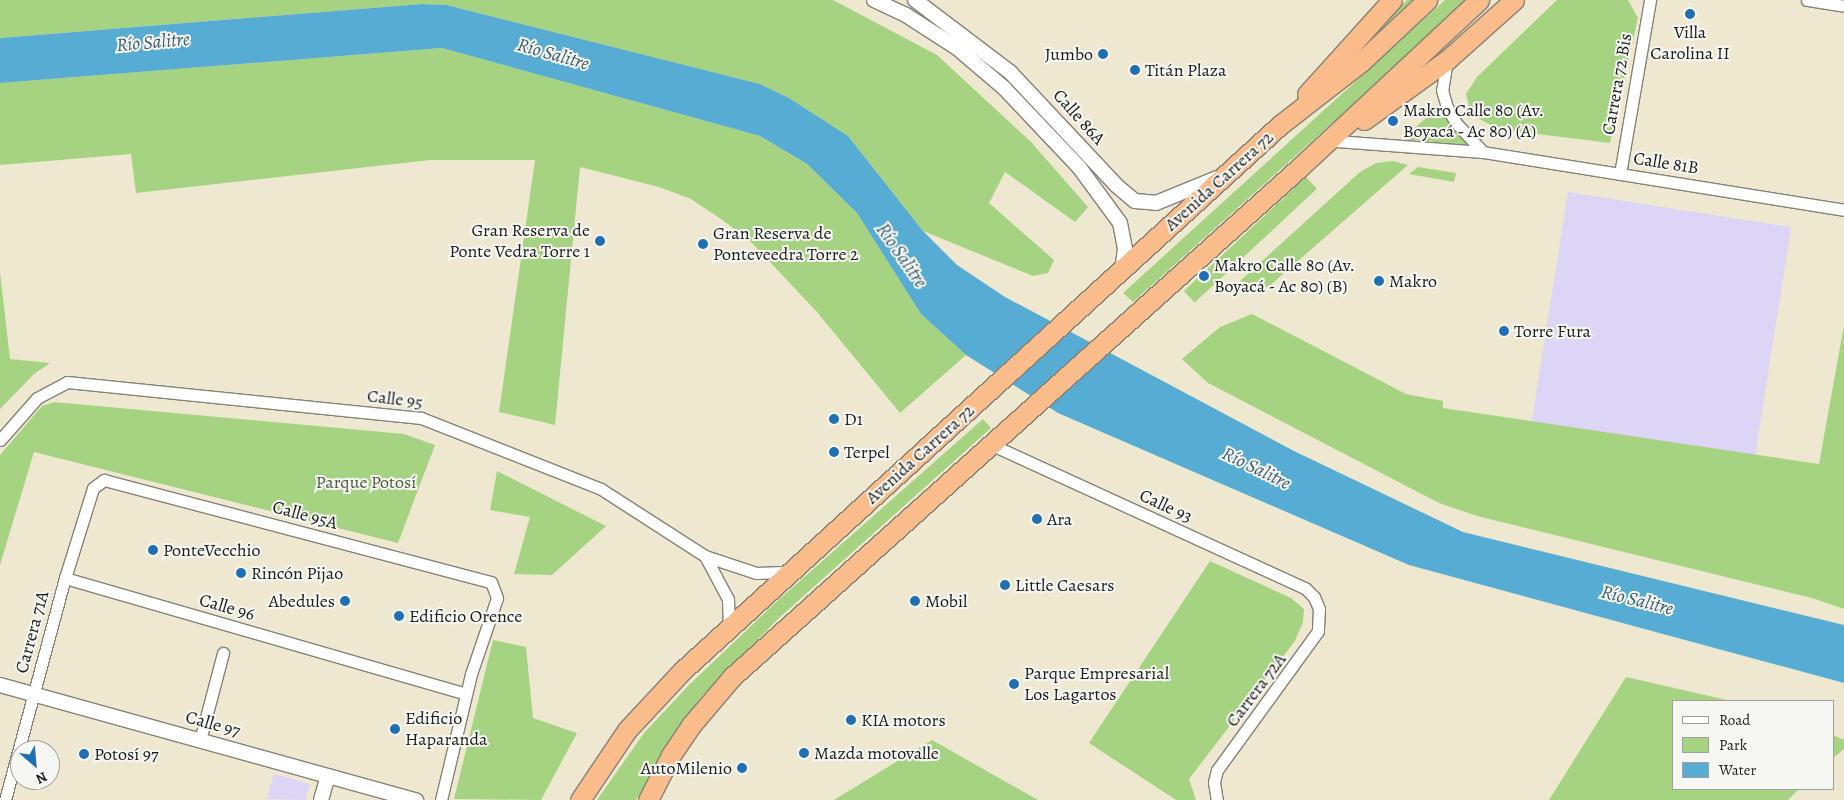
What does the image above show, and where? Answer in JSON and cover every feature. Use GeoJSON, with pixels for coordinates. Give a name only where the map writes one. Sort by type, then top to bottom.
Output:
{"type":"FeatureCollection","features":[{"type":"Feature","properties":{"kind":"highway"},"geometry":{"type":"LineString","coordinates":[[1348,45],[1377,0]]}},
{"type":"Feature","properties":{"kind":"highway","name":"Avenida Carrera 72"},"geometry":{"type":"LineString","coordinates":[[1280,125],[1348,45],[1392,0]]}},
{"type":"Feature","properties":{"kind":"highway","name":"Avenida Carrera 72"},"geometry":{"type":"LineString","coordinates":[[580,800],[627,730],[682,671],[1280,125],[1361,62],[1427,0]]}},
{"type":"Feature","properties":{"kind":"highway"},"geometry":{"type":"LineString","coordinates":[[648,800],[670,756],[692,724],[732,677],[1300,167],[1479,0]]}},
{"type":"Feature","properties":{"kind":"highway"},"geometry":{"type":"LineString","coordinates":[[1300,167],[1447,60],[1514,0]]}},
{"type":"Feature","properties":{"kind":"street","name":"Calle 86A"},"geometry":{"type":"LineString","coordinates":[[874,0],[931,30],[957,48],[1004,88],[1079,167],[1120,223],[1125,249],[1122,270]]}},
{"type":"Feature","properties":{"kind":"street","name":"Calle 86A"},"geometry":{"type":"LineString","coordinates":[[915,0],[1010,72],[1117,186],[1136,202],[1156,203],[1227,173]]}},
{"type":"Feature","properties":{"kind":"street","name":"Carrera 72 Bis"},"geometry":{"type":"LineString","coordinates":[[1620,174],[1650,0]]}},
{"type":"Feature","properties":{"kind":"street"},"geometry":{"type":"LineString","coordinates":[[1807,0],[1844,6]]}},
{"type":"Feature","properties":{"kind":"street"},"geometry":{"type":"LineString","coordinates":[[1447,60],[1442,90],[1447,107],[1456,123],[1482,152]]}},
{"type":"Feature","properties":{"kind":"street","name":"Calle 81B"},"geometry":{"type":"LineString","coordinates":[[1336,141],[1482,152],[1844,210]]}},
{"type":"Feature","properties":{"kind":"street","name":"Calle 95"},"geometry":{"type":"LineString","coordinates":[[0,440],[51,388],[67,382],[421,418],[536,461],[601,489],[705,556],[756,573],[791,572]]}},
{"type":"Feature","properties":{"kind":"street","name":"Calle 93"},"geometry":{"type":"LineString","coordinates":[[990,444],[1305,588],[1314,597],[1319,609]]}},
{"type":"Feature","properties":{"kind":"street","name":"Carrera 71A"},"geometry":{"type":"LineString","coordinates":[[5,800],[65,578],[93,488],[104,480]]}},
{"type":"Feature","properties":{"kind":"street","name":"Calle 95A"},"geometry":{"type":"LineString","coordinates":[[104,480],[486,578],[494,586],[498,598],[466,694]]}},
{"type":"Feature","properties":{"kind":"street","name":"Calle 95"},"geometry":{"type":"LineString","coordinates":[[705,556],[728,599],[729,628]]}},
{"type":"Feature","properties":{"kind":"street","name":"Calle 96"},"geometry":{"type":"LineString","coordinates":[[65,578],[466,694]]}},
{"type":"Feature","properties":{"kind":"street","name":"Carrera 72A"},"geometry":{"type":"LineString","coordinates":[[1216,794],[1217,770],[1312,643],[1318,631],[1319,609]]}},
{"type":"Feature","properties":{"kind":"street"},"geometry":{"type":"LineString","coordinates":[[200,740],[223,653]]}},
{"type":"Feature","properties":{"kind":"street","name":"Calle 97"},"geometry":{"type":"LineString","coordinates":[[0,686],[416,800]]}},
{"type":"Feature","properties":{"kind":"street"},"geometry":{"type":"LineString","coordinates":[[441,800],[466,694]]}},
{"type":"Feature","properties":{"kind":"street"},"geometry":{"type":"LineString","coordinates":[[321,800],[328,776]]}},
{"type":"Feature","properties":{"kind":"shaded area"},"geometry":{"type":"Polygon","coordinates":[[[1568,192],[1791,227],[1755,456],[1532,421],[1568,192]]]}},
{"type":"Feature","properties":{"kind":"shaded area"},"geometry":{"type":"Polygon","coordinates":[[[274,774],[310,784],[305,800],[267,799],[274,774]]]}},
{"type":"Feature","properties":{"kind":"green space"},"geometry":{"type":"Polygon","coordinates":[[[0,0],[833,0],[937,55],[1031,142],[1088,207],[1075,222],[1005,172],[989,203],[1054,260],[1048,273],[1033,276],[923,231],[848,136],[789,98],[760,84],[447,5],[422,4],[0,38],[0,0]]]}},
{"type":"Feature","properties":{"kind":"green space"},"geometry":{"type":"Polygon","coordinates":[[[1407,0],[1412,0],[1351,56],[1407,0]]]}},
{"type":"Feature","properties":{"kind":"green space"},"geometry":{"type":"Polygon","coordinates":[[[1445,0],[1469,0],[1133,302],[1123,293],[1445,0]]]}},
{"type":"Feature","properties":{"kind":"green space"},"geometry":{"type":"Polygon","coordinates":[[[1557,0],[1628,0],[1638,18],[1610,143],[1498,129],[1474,116],[1469,106],[1466,94],[1477,77],[1557,0]]]}},
{"type":"Feature","properties":{"kind":"green space"},"geometry":{"type":"Polygon","coordinates":[[[442,48],[760,136],[807,164],[857,213],[921,314],[966,355],[900,413],[817,312],[753,244],[724,221],[691,199],[659,187],[580,167],[555,425],[499,412],[535,160],[430,160],[136,193],[131,154],[0,165],[0,83],[442,48]]]}},
{"type":"Feature","properties":{"kind":"green space"},"geometry":{"type":"Polygon","coordinates":[[[1442,104],[1470,145],[1402,139],[1442,104]]]}},
{"type":"Feature","properties":{"kind":"green space"},"geometry":{"type":"Polygon","coordinates":[[[1393,161],[1408,165],[1268,287],[1240,281],[1360,172],[1376,163],[1393,161]]]}},
{"type":"Feature","properties":{"kind":"green space"},"geometry":{"type":"Polygon","coordinates":[[[1418,167],[1456,173],[1454,182],[1409,174],[1418,167]]]}},
{"type":"Feature","properties":{"kind":"green space"},"geometry":{"type":"Polygon","coordinates":[[[1306,177],[1317,189],[1195,303],[1184,291],[1306,177]]]}},
{"type":"Feature","properties":{"kind":"green space"},"geometry":{"type":"Polygon","coordinates":[[[0,272],[10,359],[50,363],[34,374],[0,409],[0,272]]]}},
{"type":"Feature","properties":{"kind":"green space"},"geometry":{"type":"Polygon","coordinates":[[[1252,314],[1406,394],[1443,401],[1443,408],[1819,464],[1844,325],[1844,609],[1812,598],[1477,516],[1439,503],[1208,383],[1182,359],[1220,327],[1252,314]]]}},
{"type":"Feature","properties":{"kind":"green space","name":"Parque Potosí"},"geometry":{"type":"Polygon","coordinates":[[[54,402],[404,434],[435,445],[398,543],[34,452],[0,565],[0,455],[42,406],[54,402]]]}},
{"type":"Feature","properties":{"kind":"green space"},"geometry":{"type":"Polygon","coordinates":[[[983,419],[991,428],[779,618],[700,698],[636,800],[597,800],[644,733],[689,685],[776,602],[983,419]]]}},
{"type":"Feature","properties":{"kind":"green space"},"geometry":{"type":"Polygon","coordinates":[[[497,471],[606,526],[552,575],[514,574],[530,517],[490,510],[497,471]]]}},
{"type":"Feature","properties":{"kind":"green space"},"geometry":{"type":"Polygon","coordinates":[[[1210,561],[1291,598],[1304,609],[1303,622],[1295,641],[1189,779],[1196,800],[1176,800],[1089,743],[1210,561]]]}},
{"type":"Feature","properties":{"kind":"green space"},"geometry":{"type":"Polygon","coordinates":[[[493,640],[526,647],[533,718],[577,733],[541,800],[454,799],[493,640]]]}},
{"type":"Feature","properties":{"kind":"green space"},"geometry":{"type":"Polygon","coordinates":[[[1626,677],[1727,700],[1672,700],[1672,790],[1798,790],[1788,800],[1549,800],[1626,677]]]}},
{"type":"Feature","properties":{"kind":"green space"},"geometry":{"type":"Polygon","coordinates":[[[1834,735],[1844,740],[1844,749],[1834,757],[1834,735]]]}},
{"type":"Feature","properties":{"kind":"green space"},"geometry":{"type":"Polygon","coordinates":[[[932,740],[1038,800],[834,800],[932,740]]]}},
{"type":"Feature","properties":{"kind":"water","name":"Río Salitre"},"geometry":{"type":"Polygon","coordinates":[[[422,4],[447,5],[760,84],[789,98],[848,136],[923,231],[957,265],[1005,297],[1294,451],[1463,532],[1844,625],[1844,683],[1409,565],[1058,413],[966,355],[921,314],[857,213],[807,164],[760,136],[442,48],[0,83],[0,38],[422,4]]]}},
{"type":"Feature","properties":{"kind":"place","name":"Villa Carolina II"},"geometry":{"type":"Point","coordinates":[1690,14]}},
{"type":"Feature","properties":{"kind":"place","name":"Jumbo"},"geometry":{"type":"Point","coordinates":[1103,54]}},
{"type":"Feature","properties":{"kind":"place","name":"Titán Plaza"},"geometry":{"type":"Point","coordinates":[1135,70]}},
{"type":"Feature","properties":{"kind":"place","name":"Makro Calle 80 (Av. Boyacá - Ac 80) (A)"},"geometry":{"type":"Point","coordinates":[1393,121]}},
{"type":"Feature","properties":{"kind":"place","name":"Gran Reserva de Ponte Vedra Torre 1"},"geometry":{"type":"Point","coordinates":[600,241]}},
{"type":"Feature","properties":{"kind":"place","name":"Gran Reserva de Ponteveedra Torre 2"},"geometry":{"type":"Point","coordinates":[703,244]}},
{"type":"Feature","properties":{"kind":"place","name":"Makro Calle 80 (Av. Boyacá - Ac 80) (B)"},"geometry":{"type":"Point","coordinates":[1204,276]}},
{"type":"Feature","properties":{"kind":"place","name":"Makro"},"geometry":{"type":"Point","coordinates":[1379,281]}},
{"type":"Feature","properties":{"kind":"place","name":"Torre Fura"},"geometry":{"type":"Point","coordinates":[1504,331]}},
{"type":"Feature","properties":{"kind":"place","name":"D1"},"geometry":{"type":"Point","coordinates":[834,419]}},
{"type":"Feature","properties":{"kind":"place","name":"Terpel"},"geometry":{"type":"Point","coordinates":[834,452]}},
{"type":"Feature","properties":{"kind":"place","name":"Ara"},"geometry":{"type":"Point","coordinates":[1037,519]}},
{"type":"Feature","properties":{"kind":"place","name":"PonteVecchio"},"geometry":{"type":"Point","coordinates":[153,550]}},
{"type":"Feature","properties":{"kind":"place","name":"Rincón Pijao"},"geometry":{"type":"Point","coordinates":[241,573]}},
{"type":"Feature","properties":{"kind":"place","name":"Little Caesars"},"geometry":{"type":"Point","coordinates":[1005,585]}},
{"type":"Feature","properties":{"kind":"place","name":"Abedules"},"geometry":{"type":"Point","coordinates":[345,601]}},
{"type":"Feature","properties":{"kind":"place","name":"Mobil"},"geometry":{"type":"Point","coordinates":[915,601]}},
{"type":"Feature","properties":{"kind":"place","name":"Edificio Orence"},"geometry":{"type":"Point","coordinates":[399,616]}},
{"type":"Feature","properties":{"kind":"place","name":"Parque Empresarial Los Lagartos"},"geometry":{"type":"Point","coordinates":[1014,684]}},
{"type":"Feature","properties":{"kind":"place","name":"KIA motors"},"geometry":{"type":"Point","coordinates":[851,720]}},
{"type":"Feature","properties":{"kind":"place","name":"Edificio Haparanda"},"geometry":{"type":"Point","coordinates":[395,729]}},
{"type":"Feature","properties":{"kind":"place","name":"Mazda motovalle"},"geometry":{"type":"Point","coordinates":[804,753]}},
{"type":"Feature","properties":{"kind":"place","name":"Potosí 97"},"geometry":{"type":"Point","coordinates":[84,754]}},
{"type":"Feature","properties":{"kind":"place","name":"AutoMilenio"},"geometry":{"type":"Point","coordinates":[742,768]}}]}
